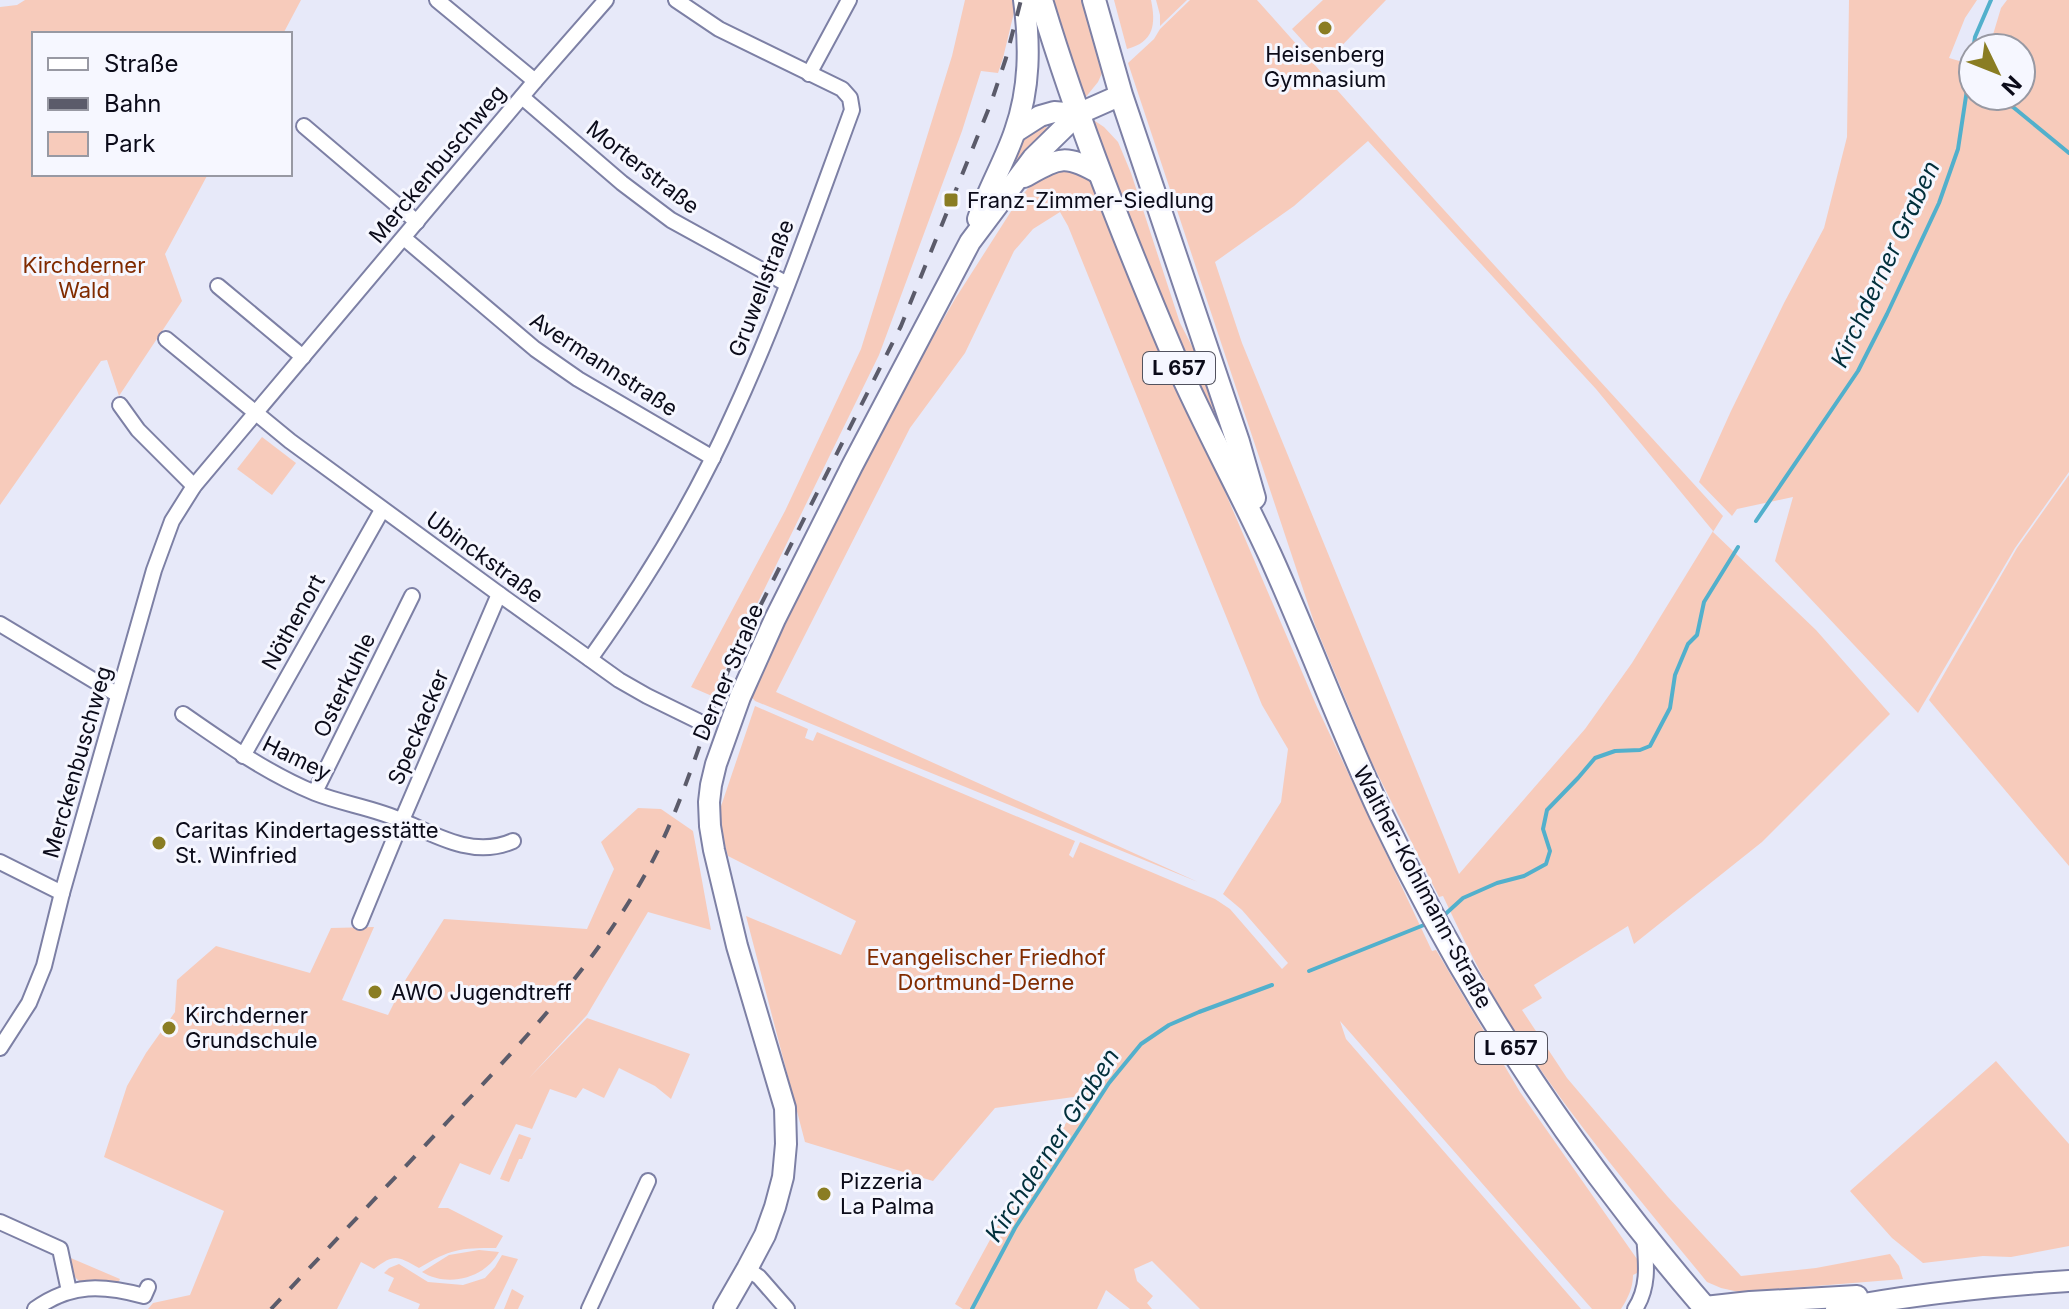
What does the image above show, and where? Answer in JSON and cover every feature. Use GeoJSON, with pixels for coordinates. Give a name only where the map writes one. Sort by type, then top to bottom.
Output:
{"type":"FeatureCollection","features":[{"type":"Feature","properties":{"kind":"main road"},"geometry":{"type":"LineString","coordinates":[[970,242],[983,203],[1015,132],[1028,76],[1024,0]]}},
{"type":"Feature","properties":{"kind":"main road","name":"Walther-Kohlmann-Straße"},"geometry":{"type":"LineString","coordinates":[[1041,0],[1100,174],[1178,364],[1271,557],[1382,816],[1448,943],[1503,1036],[1604,1183],[1702,1308]]}},
{"type":"Feature","properties":{"kind":"main road","name":"Walther-Kohlmann-Straße"},"geometry":{"type":"LineString","coordinates":[[1094,0],[1121,95],[1238,442],[1271,557]]}},
{"type":"Feature","properties":{"kind":"main road"},"geometry":{"type":"LineString","coordinates":[[1015,132],[1040,116],[1054,112],[1078,114],[1121,95]]}},
{"type":"Feature","properties":{"kind":"main road","name":"Derner Straße"},"geometry":{"type":"LineString","coordinates":[[724,1309],[765,1235],[783,1177],[786,1144],[785,1108],[719,874],[710,826],[711,785],[727,731],[763,644],[970,242],[1033,158],[1078,114]]}},
{"type":"Feature","properties":{"kind":"main road"},"geometry":{"type":"LineString","coordinates":[[1013,183],[1062,160],[1074,160],[1100,174]]}},
{"type":"Feature","properties":{"kind":"main road","name":"L 657"},"geometry":{"type":"LineString","coordinates":[[1836,1309],[1913,1295],[2069,1281]]}},
{"type":"Feature","properties":{"kind":"main road","name":"L 657"},"geometry":{"type":"LineString","coordinates":[[1702,1308],[1794,1299],[1913,1295]]}},
{"type":"Feature","properties":{"kind":"street"},"geometry":{"type":"LineString","coordinates":[[437,0],[535,81]]}},
{"type":"Feature","properties":{"kind":"street","name":"Merckenbuschweg"},"geometry":{"type":"LineString","coordinates":[[0,1048],[29,1003],[44,966],[118,695],[154,570],[172,521],[194,486],[606,0]]}},
{"type":"Feature","properties":{"kind":"street","name":"Gruwellstraße"},"geometry":{"type":"LineString","coordinates":[[590,659],[642,583],[713,458],[787,284],[852,110],[850,98],[842,89],[719,29],[676,0]]}},
{"type":"Feature","properties":{"kind":"street"},"geometry":{"type":"LineString","coordinates":[[809,74],[849,0]]}},
{"type":"Feature","properties":{"kind":"street","name":"Morterstraße"},"geometry":{"type":"LineString","coordinates":[[522,97],[622,183],[671,220],[787,284]]}},
{"type":"Feature","properties":{"kind":"street"},"geometry":{"type":"LineString","coordinates":[[304,126],[417,222]]}},
{"type":"Feature","properties":{"kind":"street","name":"Avermannstraße"},"geometry":{"type":"LineString","coordinates":[[404,238],[535,349],[578,379],[713,458]]}},
{"type":"Feature","properties":{"kind":"street"},"geometry":{"type":"LineString","coordinates":[[218,286],[303,357]]}},
{"type":"Feature","properties":{"kind":"street"},"geometry":{"type":"LineString","coordinates":[[166,339],[256,414]]}},
{"type":"Feature","properties":{"kind":"street"},"geometry":{"type":"LineString","coordinates":[[120,405],[138,430],[194,486]]}},
{"type":"Feature","properties":{"kind":"street","name":"Ubinckstraße"},"geometry":{"type":"LineString","coordinates":[[256,414],[382,510],[619,680],[698,721]]}},
{"type":"Feature","properties":{"kind":"street","name":"Nöthenort"},"geometry":{"type":"LineString","coordinates":[[243,756],[382,510]]}},
{"type":"Feature","properties":{"kind":"street","name":"Speckacker"},"geometry":{"type":"LineString","coordinates":[[360,922],[499,594]]}},
{"type":"Feature","properties":{"kind":"street","name":"Osterkuhle"},"geometry":{"type":"LineString","coordinates":[[315,792],[412,596]]}},
{"type":"Feature","properties":{"kind":"street"},"geometry":{"type":"LineString","coordinates":[[0,624],[118,695]]}},
{"type":"Feature","properties":{"kind":"street","name":"Hamey"},"geometry":{"type":"LineString","coordinates":[[183,714],[243,756],[315,792],[402,820],[473,848],[501,846],[513,841]]}},
{"type":"Feature","properties":{"kind":"street"},"geometry":{"type":"LineString","coordinates":[[0,862],[62,893]]}},
{"type":"Feature","properties":{"kind":"street"},"geometry":{"type":"LineString","coordinates":[[589,1309],[648,1181]]}},
{"type":"Feature","properties":{"kind":"street"},"geometry":{"type":"LineString","coordinates":[[0,1222],[60,1249],[69,1291]]}},
{"type":"Feature","properties":{"kind":"street"},"geometry":{"type":"LineString","coordinates":[[1635,1309],[1644,1289],[1647,1261],[1644,1234]]}},
{"type":"Feature","properties":{"kind":"street"},"geometry":{"type":"LineString","coordinates":[[747,1269],[759,1277],[787,1309]]}},
{"type":"Feature","properties":{"kind":"street"},"geometry":{"type":"LineString","coordinates":[[35,1309],[69,1291],[99,1288],[144,1296],[148,1287]]}},
{"type":"Feature","properties":{"kind":"green space","name":"Kirchderner Wald"},"geometry":{"type":"Polygon","coordinates":[[[25,0],[301,0],[284,32],[32,32],[32,176],[207,176],[165,254],[182,301],[119,396],[107,360],[101,361],[0,505],[0,7],[17,5],[25,0]]]}},
{"type":"Feature","properties":{"kind":"green space"},"geometry":{"type":"Polygon","coordinates":[[[965,0],[1017,0],[998,73],[981,71],[879,355],[712,696],[691,687],[785,511],[861,349],[952,56],[965,0]]]}},
{"type":"Feature","properties":{"kind":"green space"},"geometry":{"type":"Polygon","coordinates":[[[1050,0],[1085,0],[1103,71],[1081,103],[1050,0]]]}},
{"type":"Feature","properties":{"kind":"green space"},"geometry":{"type":"Polygon","coordinates":[[[1114,0],[1151,0],[1153,24],[1143,42],[1127,49],[1114,0]]]}},
{"type":"Feature","properties":{"kind":"green space"},"geometry":{"type":"Polygon","coordinates":[[[1156,0],[1187,0],[1160,26],[1156,0]]]}},
{"type":"Feature","properties":{"kind":"green space"},"geometry":{"type":"Polygon","coordinates":[[[1190,0],[1257,0],[1723,516],[1713,532],[1816,630],[1890,714],[1762,842],[1634,944],[1628,926],[1534,985],[1542,998],[1522,1010],[1567,1078],[1668,1197],[1741,1276],[1816,1268],[1890,1254],[1899,1266],[1903,1279],[1739,1292],[1707,1282],[1585,1131],[1497,1002],[1443,896],[1439,897],[1371,761],[1315,625],[1128,63],[1154,39],[1190,0]],[[1368,141],[1294,206],[1215,262],[1242,343],[1459,874],[1585,729],[1632,663],[1713,531],[1596,389],[1368,141]]]}},
{"type":"Feature","properties":{"kind":"green space","name":"Heisenberg Gymnasium"},"geometry":{"type":"Polygon","coordinates":[[[1323,0],[1386,0],[1324,64],[1292,29],[1323,0]]]}},
{"type":"Feature","properties":{"kind":"green space"},"geometry":{"type":"Polygon","coordinates":[[[1849,0],[1977,0],[1957,32],[1949,58],[1957,60],[1957,112],[2037,112],[2037,32],[1994,32],[2001,8],[2007,0],[2069,0],[2069,472],[2015,548],[1918,713],[1775,561],[1793,497],[1737,509],[1732,516],[1699,482],[1784,303],[1824,228],[1847,137],[1849,0]]]}},
{"type":"Feature","properties":{"kind":"green space"},"geometry":{"type":"Polygon","coordinates":[[[1044,121],[1048,131],[1003,182],[1017,141],[1044,121]]]}},
{"type":"Feature","properties":{"kind":"green space"},"geometry":{"type":"Polygon","coordinates":[[[1095,121],[1118,142],[1131,173],[1180,323],[1212,385],[1254,515],[1089,126],[1095,121]]]}},
{"type":"Feature","properties":{"kind":"green space","name":"Evangelischer Friedhof Dortmund-Derne"},"geometry":{"type":"Polygon","coordinates":[[[1057,169],[1084,173],[1093,183],[1317,707],[1432,951],[1436,950],[1520,1092],[1637,1259],[1639,1272],[1633,1275],[1630,1293],[1621,1309],[1592,1309],[1340,1021],[1346,1039],[1581,1309],[1200,1309],[1152,1261],[1134,1269],[1137,1281],[1153,1296],[1147,1303],[1152,1309],[1130,1309],[1106,1290],[1097,1309],[963,1309],[955,1304],[1003,1216],[1052,1141],[1088,1095],[995,1108],[933,1181],[805,1142],[746,916],[841,955],[856,921],[728,856],[717,818],[755,706],[808,729],[805,738],[813,741],[817,732],[1075,841],[1069,855],[1073,858],[1080,842],[1215,899],[1230,909],[1282,969],[1288,963],[1242,910],[1223,894],[1281,802],[1288,749],[1262,705],[1060,212],[1033,229],[1014,251],[965,353],[910,428],[776,692],[1198,882],[755,701],[751,696],[771,645],[890,412],[955,299],[1017,202],[1033,182],[1057,169]]]}},
{"type":"Feature","properties":{"kind":"green space"},"geometry":{"type":"Polygon","coordinates":[[[262,437],[296,463],[272,495],[237,469],[262,437]]]}},
{"type":"Feature","properties":{"kind":"green space"},"geometry":{"type":"Polygon","coordinates":[[[2069,475],[2069,866],[1929,700],[2017,548],[2069,475]]]}},
{"type":"Feature","properties":{"kind":"green space"},"geometry":{"type":"Polygon","coordinates":[[[638,808],[661,809],[693,831],[711,930],[648,912],[587,1015],[528,1079],[587,1018],[690,1054],[671,1099],[655,1086],[619,1068],[604,1098],[583,1088],[576,1098],[550,1089],[532,1129],[516,1124],[490,1175],[460,1163],[438,1208],[448,1208],[503,1236],[496,1248],[456,1251],[419,1268],[396,1258],[374,1269],[361,1262],[337,1309],[148,1309],[153,1303],[190,1295],[224,1211],[104,1157],[127,1086],[175,1012],[177,980],[216,946],[310,973],[331,928],[374,927],[342,1000],[388,1015],[406,979],[444,919],[587,929],[614,869],[601,842],[638,808]]]}},
{"type":"Feature","properties":{"kind":"green space"},"geometry":{"type":"Polygon","coordinates":[[[1996,1061],[2069,1144],[2069,1246],[2011,1257],[1983,1256],[1923,1263],[1892,1238],[1850,1191],[1996,1061]]]}},
{"type":"Feature","properties":{"kind":"green space"},"geometry":{"type":"Polygon","coordinates":[[[519,1134],[531,1138],[509,1182],[500,1179],[519,1134]]]}},
{"type":"Feature","properties":{"kind":"green space"},"geometry":{"type":"Polygon","coordinates":[[[479,1250],[499,1252],[485,1268],[465,1278],[443,1279],[422,1272],[449,1255],[479,1250]]]}},
{"type":"Feature","properties":{"kind":"green space"},"geometry":{"type":"Polygon","coordinates":[[[502,1255],[518,1259],[494,1309],[418,1309],[420,1304],[388,1291],[394,1278],[384,1273],[399,1264],[428,1282],[463,1285],[485,1278],[502,1255]]]}},
{"type":"Feature","properties":{"kind":"green space"},"geometry":{"type":"Polygon","coordinates":[[[66,1256],[120,1279],[118,1283],[84,1283],[74,1276],[66,1256]]]}},
{"type":"Feature","properties":{"kind":"green space"},"geometry":{"type":"Polygon","coordinates":[[[512,1289],[524,1296],[518,1309],[504,1309],[512,1289]]]}},
{"type":"Feature","properties":{"kind":"waterway","name":"Kirchderner Graben"},"geometry":{"type":"LineString","coordinates":[[1756,521],[1858,371],[1939,203],[1958,149],[1975,37],[1991,0]]}},
{"type":"Feature","properties":{"kind":"waterway"},"geometry":{"type":"LineString","coordinates":[[2019,112],[2069,153]]}},
{"type":"Feature","properties":{"kind":"waterway","name":"Kirchderner Graben"},"geometry":{"type":"LineString","coordinates":[[1441,918],[1463,898],[1497,883],[1524,876],[1546,864],[1550,851],[1543,829],[1547,810],[1595,758],[1615,751],[1640,750],[1650,746],[1670,708],[1675,675],[1688,644],[1697,635],[1704,602],[1738,547]]}},
{"type":"Feature","properties":{"kind":"waterway","name":"Kirchderner Graben"},"geometry":{"type":"LineString","coordinates":[[1309,971],[1429,923]]}},
{"type":"Feature","properties":{"kind":"waterway","name":"Kirchderner Graben"},"geometry":{"type":"LineString","coordinates":[[972,1309],[1015,1228],[1109,1083],[1141,1044],[1169,1025],[1272,985]]}},
{"type":"Feature","properties":{"kind":"railway"},"geometry":{"type":"LineString","coordinates":[[271,1309],[528,1035],[600,944],[642,880],[680,800],[732,662],[901,326],[991,103],[1021,0]]}},
{"type":"Feature","properties":{"kind":"place","name":"Heisenberg Gymnasium"},"geometry":{"type":"Point","coordinates":[1325,28]}},
{"type":"Feature","properties":{"kind":"place","name":"Franz-Zimmer-Siedlung"},"geometry":{"type":"Point","coordinates":[951,200]}},
{"type":"Feature","properties":{"kind":"place","name":"Caritas Kindertagesstätte St. Winfried"},"geometry":{"type":"Point","coordinates":[159,843]}},
{"type":"Feature","properties":{"kind":"place","name":"AWO Jugendtreff"},"geometry":{"type":"Point","coordinates":[375,992]}},
{"type":"Feature","properties":{"kind":"place","name":"Kirchderner Grundschule"},"geometry":{"type":"Point","coordinates":[169,1028]}},
{"type":"Feature","properties":{"kind":"place","name":"Pizzeria La Palma"},"geometry":{"type":"Point","coordinates":[824,1194]}}]}
